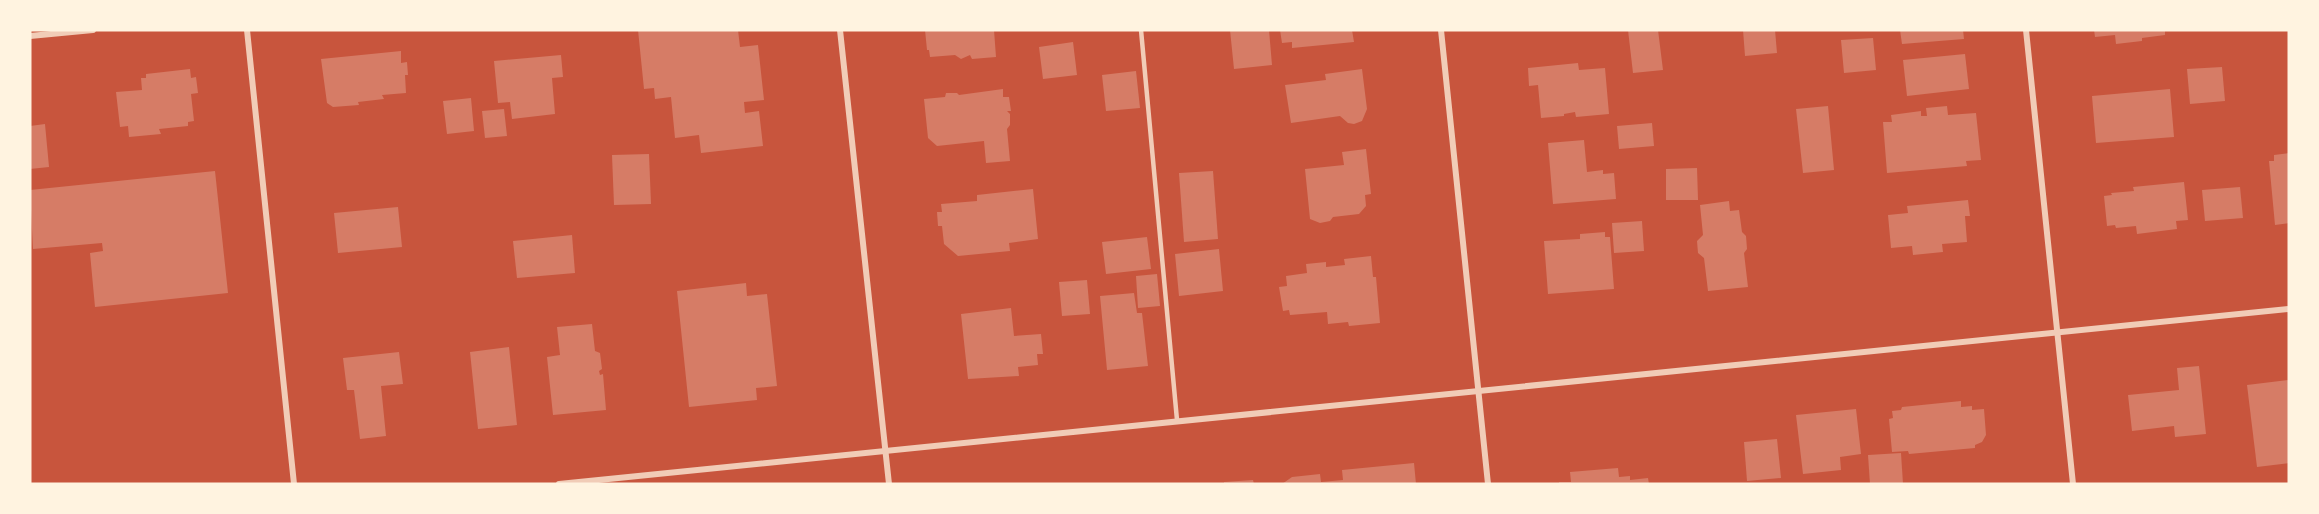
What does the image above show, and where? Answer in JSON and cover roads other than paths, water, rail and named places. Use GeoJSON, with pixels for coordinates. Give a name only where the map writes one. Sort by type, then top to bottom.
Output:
{"type":"FeatureCollection","features":[{"type":"Feature","properties":{"kind":"street"},"geometry":{"type":"LineString","coordinates":[[30,36],[93,30]]}},
{"type":"Feature","properties":{"kind":"street"},"geometry":{"type":"LineString","coordinates":[[246,30],[294,484]]}},
{"type":"Feature","properties":{"kind":"street"},"geometry":{"type":"LineString","coordinates":[[840,30],[889,484]]}},
{"type":"Feature","properties":{"kind":"street"},"geometry":{"type":"LineString","coordinates":[[1441,30],[1488,484]]}},
{"type":"Feature","properties":{"kind":"street"},"geometry":{"type":"LineString","coordinates":[[2026,30],[2073,484]]}},
{"type":"Feature","properties":{"kind":"street"},"geometry":{"type":"LineString","coordinates":[[559,484],[2289,309]]}},
{"type":"Feature","properties":{"kind":"lane"},"geometry":{"type":"LineString","coordinates":[[1141,30],[1177,420]]}}]}
